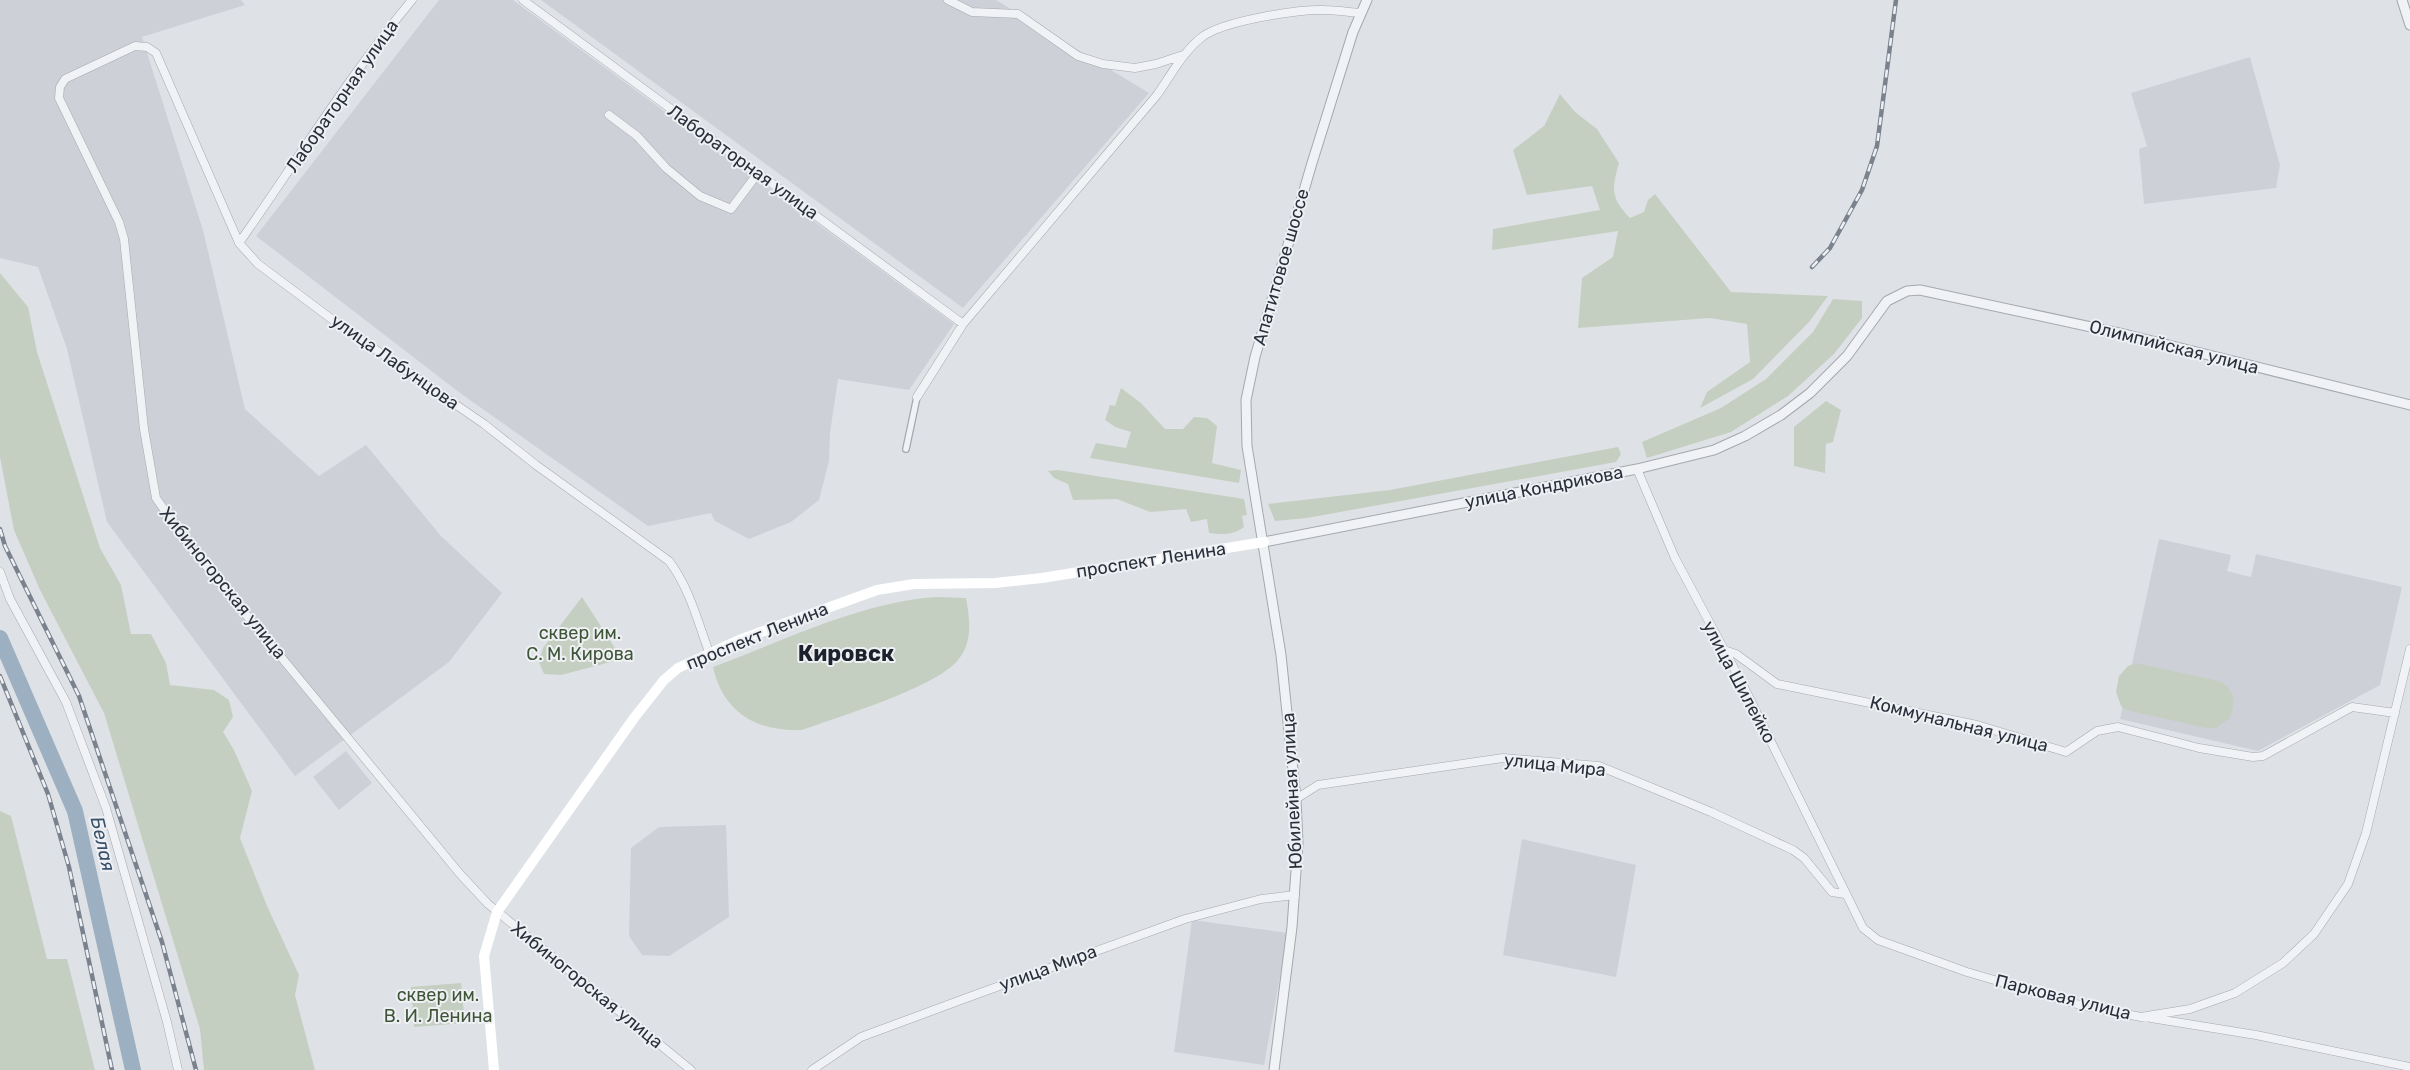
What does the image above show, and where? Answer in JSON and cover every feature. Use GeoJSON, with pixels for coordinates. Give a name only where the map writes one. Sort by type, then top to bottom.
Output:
{"type":"FeatureCollection","features":[{"type":"Feature","properties":{"kind":"main road","name":"проспект Ленина"},"geometry":{"type":"LineString","coordinates":[[494,1070],[484,956],[497,912],[593,774],[645,704],[676,670],[705,654],[877,590],[914,584],[995,583],[1042,578],[1264,542]]}},
{"type":"Feature","properties":{"kind":"street","name":"Лабораторная улица"},"geometry":{"type":"LineString","coordinates":[[239,243],[274,193],[316,127],[381,37],[412,0]]}},
{"type":"Feature","properties":{"kind":"street","name":"Лабораторная улица"},"geometry":{"type":"LineString","coordinates":[[523,0],[963,324]]}},
{"type":"Feature","properties":{"kind":"street"},"geometry":{"type":"LineString","coordinates":[[948,0],[972,12],[1018,14],[1078,56],[1103,64],[1135,68],[1156,64],[1183,55]]}},
{"type":"Feature","properties":{"kind":"street","name":"Апатитовое шоссе"},"geometry":{"type":"LineString","coordinates":[[1264,542],[1247,446],[1246,400],[1255,357],[1278,278],[1360,13],[1367,0]]}},
{"type":"Feature","properties":{"kind":"street"},"geometry":{"type":"LineString","coordinates":[[2402,0],[2410,25]]}},
{"type":"Feature","properties":{"kind":"street"},"geometry":{"type":"LineString","coordinates":[[906,449],[917,397],[963,324],[1158,95],[1183,55],[1203,36],[1228,25],[1306,11],[1325,10],[1360,13]]}},
{"type":"Feature","properties":{"kind":"street","name":"Хибиногорская улица"},"geometry":{"type":"LineString","coordinates":[[147,47],[135,46],[66,79],[60,87],[59,98],[118,222],[124,239],[143,420],[156,498],[192,549],[460,874],[488,904],[691,1070]]}},
{"type":"Feature","properties":{"kind":"street","name":"улица Лабунцова"},"geometry":{"type":"LineString","coordinates":[[147,47],[156,53],[239,243],[258,264],[484,424],[536,466],[668,561],[675,570],[687,594],[701,630],[705,654]]}},
{"type":"Feature","properties":{"kind":"street"},"geometry":{"type":"LineString","coordinates":[[609,115],[637,136],[666,168],[700,196],[731,209],[758,173]]}},
{"type":"Feature","properties":{"kind":"street","name":"Олимпийская улица"},"geometry":{"type":"LineString","coordinates":[[1810,393],[1847,356],[1887,301],[1907,291],[1920,290],[2128,335],[2410,405]]}},
{"type":"Feature","properties":{"kind":"street","name":"улица Кондрикова"},"geometry":{"type":"LineString","coordinates":[[1264,542],[1637,469],[1714,450],[1767,423],[1810,393]]}},
{"type":"Feature","properties":{"kind":"street","name":"улица Шилейко"},"geometry":{"type":"LineString","coordinates":[[1637,469],[1675,558],[1721,649],[1743,686],[1845,894]]}},
{"type":"Feature","properties":{"kind":"street","name":"Юбилейная улица"},"geometry":{"type":"LineString","coordinates":[[1264,542],[1276,614],[1296,799],[1298,843],[1295,895],[1274,1070]]}},
{"type":"Feature","properties":{"kind":"street"},"geometry":{"type":"LineString","coordinates":[[0,572],[10,599],[66,702],[106,808],[167,1022],[178,1070]]}},
{"type":"Feature","properties":{"kind":"street","name":"Коммунальная улица"},"geometry":{"type":"LineString","coordinates":[[1721,649],[1736,654],[1777,684],[1967,722],[2066,752],[2097,731],[2118,727],[2199,748],[2253,757],[2264,756],[2352,707],[2395,713]]}},
{"type":"Feature","properties":{"kind":"street","name":"Парковая улица"},"geometry":{"type":"LineString","coordinates":[[1845,894],[1863,928],[1878,940],[1913,954],[2018,988],[2080,1005],[2141,1017],[2190,1009],[2235,993],[2283,963],[2314,934],[2341,896],[2358,858],[2410,649]]}},
{"type":"Feature","properties":{"kind":"street","name":"улица Мира"},"geometry":{"type":"LineString","coordinates":[[1296,799],[1318,784],[1503,758],[1599,766],[1702,808],[1793,850],[1804,858],[1832,892],[1845,894]]}},
{"type":"Feature","properties":{"kind":"street","name":"улица Мира"},"geometry":{"type":"LineString","coordinates":[[812,1070],[861,1037],[977,994],[1184,919],[1261,898],[1295,895]]}},
{"type":"Feature","properties":{"kind":"street"},"geometry":{"type":"LineString","coordinates":[[2141,1017],[2256,1035],[2410,1067]]}},
{"type":"Feature","properties":{"kind":"shaded area"},"geometry":{"type":"Polygon","coordinates":[[[0,0],[241,0],[245,5],[142,37],[203,230],[245,409],[319,476],[366,445],[441,536],[502,593],[449,662],[295,776],[107,522],[67,349],[38,267],[0,258],[0,0]]]}},
{"type":"Feature","properties":{"kind":"shaded area"},"geometry":{"type":"Polygon","coordinates":[[[439,0],[513,0],[954,324],[909,390],[838,379],[830,433],[829,461],[819,500],[791,522],[749,539],[715,521],[711,513],[648,526],[460,393],[256,236],[439,0]]]}},
{"type":"Feature","properties":{"kind":"shaded area"},"geometry":{"type":"Polygon","coordinates":[[[541,0],[996,0],[1149,93],[963,308],[541,0]]]}},
{"type":"Feature","properties":{"kind":"shaded area"},"geometry":{"type":"Polygon","coordinates":[[[2250,57],[2280,165],[2276,188],[2144,204],[2139,149],[2147,146],[2131,93],[2250,57]]]}},
{"type":"Feature","properties":{"kind":"shaded area"},"geometry":{"type":"Polygon","coordinates":[[[2159,539],[2231,555],[2227,571],[2251,577],[2256,554],[2402,587],[2380,685],[2258,751],[2120,719],[2159,539]]]}},
{"type":"Feature","properties":{"kind":"shaded area"},"geometry":{"type":"Polygon","coordinates":[[[346,751],[372,783],[339,810],[313,777],[346,751]]]}},
{"type":"Feature","properties":{"kind":"shaded area"},"geometry":{"type":"Polygon","coordinates":[[[726,825],[729,917],[669,956],[642,955],[629,936],[631,848],[659,827],[726,825]]]}},
{"type":"Feature","properties":{"kind":"shaded area"},"geometry":{"type":"Polygon","coordinates":[[[1522,839],[1636,865],[1616,977],[1503,955],[1522,839]]]}},
{"type":"Feature","properties":{"kind":"shaded area"},"geometry":{"type":"Polygon","coordinates":[[[1192,920],[1288,933],[1264,1065],[1174,1052],[1192,920]]]}},
{"type":"Feature","properties":{"kind":"green space"},"geometry":{"type":"Polygon","coordinates":[[[1560,94],[1575,112],[1597,129],[1619,163],[1614,192],[1623,211],[1630,218],[1644,212],[1648,200],[1655,194],[1731,292],[1828,296],[1809,322],[1753,379],[1700,408],[1707,392],[1750,362],[1747,324],[1710,318],[1578,328],[1582,278],[1613,257],[1618,231],[1492,250],[1493,229],[1600,210],[1592,186],[1527,195],[1513,150],[1544,126],[1560,94]]]}},
{"type":"Feature","properties":{"kind":"green space"},"geometry":{"type":"Polygon","coordinates":[[[0,273],[28,307],[37,352],[100,548],[121,585],[131,634],[151,634],[166,663],[170,685],[214,690],[229,700],[233,717],[223,732],[234,750],[252,791],[240,838],[267,906],[299,975],[295,995],[315,1070],[204,1070],[200,1029],[104,713],[40,590],[14,530],[0,457],[0,273]]]}},
{"type":"Feature","properties":{"kind":"green space"},"geometry":{"type":"Polygon","coordinates":[[[1833,299],[1862,301],[1862,318],[1834,354],[1788,396],[1731,432],[1647,458],[1642,442],[1721,408],[1766,379],[1813,332],[1833,299]]]}},
{"type":"Feature","properties":{"kind":"green space"},"geometry":{"type":"Polygon","coordinates":[[[1121,388],[1141,403],[1165,429],[1183,429],[1194,417],[1207,418],[1217,426],[1212,463],[1241,470],[1239,483],[1090,458],[1096,443],[1126,448],[1131,432],[1115,427],[1105,420],[1110,405],[1115,406],[1121,388]]]}},
{"type":"Feature","properties":{"kind":"green space"},"geometry":{"type":"Polygon","coordinates":[[[1826,401],[1841,410],[1833,442],[1826,444],[1825,473],[1794,466],[1794,427],[1826,401]]]}},
{"type":"Feature","properties":{"kind":"green space"},"geometry":{"type":"Polygon","coordinates":[[[1618,447],[1621,454],[1616,462],[1307,518],[1275,521],[1268,504],[1390,490],[1618,447]]]}},
{"type":"Feature","properties":{"kind":"green space"},"geometry":{"type":"Polygon","coordinates":[[[1058,470],[1244,499],[1247,515],[1242,516],[1244,527],[1228,534],[1209,533],[1207,519],[1191,522],[1186,509],[1150,512],[1117,499],[1073,500],[1068,484],[1054,478],[1048,471],[1058,470]]]}},
{"type":"Feature","properties":{"kind":"green space","name":"сквер им. С. М. Кирова"},"geometry":{"type":"Polygon","coordinates":[[[582,597],[622,659],[561,675],[544,674],[539,662],[543,648],[582,597]]]}},
{"type":"Feature","properties":{"kind":"green space"},"geometry":{"type":"Polygon","coordinates":[[[938,597],[966,598],[969,630],[963,653],[946,671],[885,701],[802,730],[785,730],[756,723],[744,716],[733,707],[718,683],[713,667],[795,634],[881,606],[938,597]]]}},
{"type":"Feature","properties":{"kind":"green space"},"geometry":{"type":"Polygon","coordinates":[[[2136,663],[2219,681],[2228,688],[2233,696],[2230,718],[2216,728],[2206,728],[2126,710],[2121,706],[2116,692],[2119,676],[2128,666],[2136,663]]]}},
{"type":"Feature","properties":{"kind":"green space"},"geometry":{"type":"Polygon","coordinates":[[[0,811],[11,816],[47,959],[67,959],[95,1070],[0,1070],[0,811]]]}},
{"type":"Feature","properties":{"kind":"green space","name":"сквер им. В. И. Ленина"},"geometry":{"type":"Polygon","coordinates":[[[461,983],[465,1023],[414,1027],[411,987],[461,983]]]}},
{"type":"Feature","properties":{"kind":"waterway","name":"Белая"},"geometry":{"type":"LineString","coordinates":[[0,638],[75,811],[133,1070]]}},
{"type":"Feature","properties":{"kind":"railway"},"geometry":{"type":"LineString","coordinates":[[1812,267],[1830,248],[1862,190],[1877,146],[1896,0]]}},
{"type":"Feature","properties":{"kind":"railway"},"geometry":{"type":"LineString","coordinates":[[0,529],[5,546],[79,696],[162,942],[196,1070]]}},
{"type":"Feature","properties":{"kind":"railway"},"geometry":{"type":"LineString","coordinates":[[0,676],[48,794],[69,867],[112,1070]]}},
{"type":"Feature","properties":{"kind":"district","name":"Кировск"},"geometry":{"type":"Point","coordinates":[846,653]}}]}
